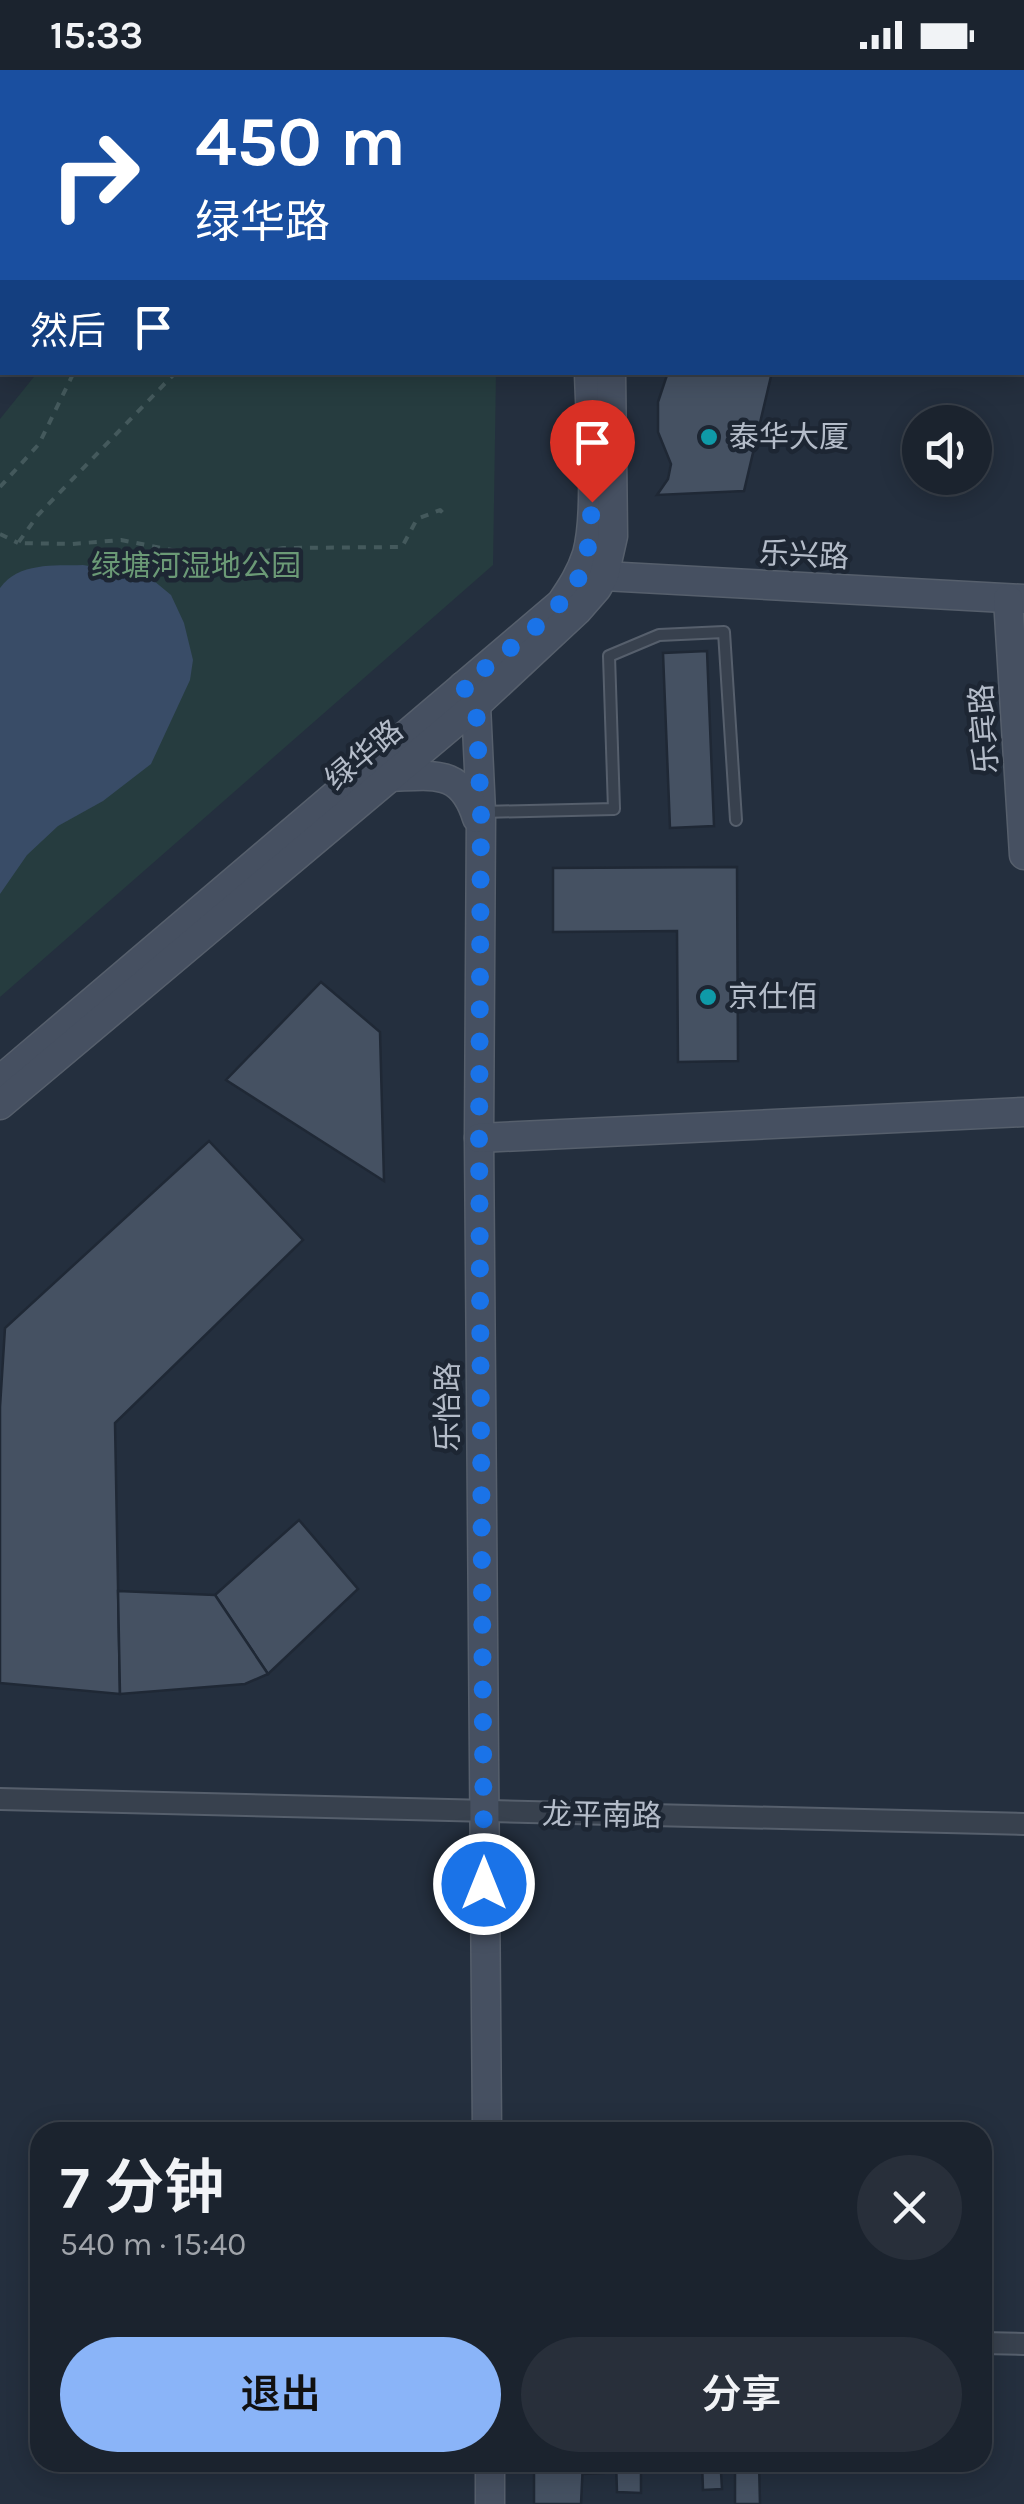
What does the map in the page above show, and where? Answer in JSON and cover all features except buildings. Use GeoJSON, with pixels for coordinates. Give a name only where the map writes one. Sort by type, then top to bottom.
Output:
{"type":"FeatureCollection","features":[{"type":"Feature","properties":{"kind":"street","name":"绿华路"},"geometry":{"type":"LineString","coordinates":[[589,375],[592,502],[588,551],[592,573]]}},
{"type":"Feature","properties":{"kind":"street","name":"绿华路"},"geometry":{"type":"LineString","coordinates":[[0,1080],[578,610],[592,573],[613,536],[611,375]]}},
{"type":"Feature","properties":{"kind":"street","name":"乐兴路"},"geometry":{"type":"LineString","coordinates":[[592,573],[1016,599]]}},
{"type":"Feature","properties":{"kind":"street","name":"乐宾路"},"geometry":{"type":"LineString","coordinates":[[1016,599],[1024,855]]}},
{"type":"Feature","properties":{"kind":"street","name":"绿华路"},"geometry":{"type":"LineString","coordinates":[[0,1105],[387,778],[469,695]]}},
{"type":"Feature","properties":{"kind":"street","name":"乐怡路"},"geometry":{"type":"LineString","coordinates":[[469,695],[481,821],[479,1138],[486,2122]]}},
{"type":"Feature","properties":{"kind":"street"},"geometry":{"type":"LineString","coordinates":[[387,778],[444,777],[457,782],[481,821]]}},
{"type":"Feature","properties":{"kind":"street"},"geometry":{"type":"LineString","coordinates":[[479,1138],[1024,1112]]}},
{"type":"Feature","properties":{"kind":"street","name":"龙平南路"},"geometry":{"type":"LineString","coordinates":[[0,1799],[1024,1824]]}},
{"type":"Feature","properties":{"kind":"street"},"geometry":{"type":"LineString","coordinates":[[992,2344],[1024,2344]]}},
{"type":"Feature","properties":{"kind":"street"},"geometry":{"type":"LineString","coordinates":[[490,2472],[490,2504]]}},
{"type":"Feature","properties":{"kind":"lane"},"geometry":{"type":"LineString","coordinates":[[481,821],[614,809],[609,656],[659,636],[724,632],[736,820]]}},
{"type":"Feature","properties":{"kind":"path"},"geometry":{"type":"LineString","coordinates":[[0,487],[40,444],[73,375]]}},
{"type":"Feature","properties":{"kind":"path"},"geometry":{"type":"LineString","coordinates":[[18,543],[38,515],[173,375]]}},
{"type":"Feature","properties":{"kind":"path"},"geometry":{"type":"LineString","coordinates":[[0,534],[18,543],[121,540],[218,559],[283,548],[402,547],[417,519],[440,510],[448,518]]}},
{"type":"Feature","properties":{"kind":"green space","name":"绿塘河湿地公园"},"geometry":{"type":"Polygon","coordinates":[[[35,375],[496,375],[493,565],[0,997],[0,419],[35,375]]]}},
{"type":"Feature","properties":{"kind":"water"},"geometry":{"type":"Polygon","coordinates":[[[83,565],[148,576],[171,595],[184,623],[193,660],[190,680],[151,764],[103,801],[58,826],[27,855],[0,894],[0,588],[27,570],[83,565]]]}},
{"type":"Feature","properties":{"kind":"place","name":"泰华大厦"},"geometry":{"type":"Point","coordinates":[709,437]}},
{"type":"Feature","properties":{"kind":"place","name":"京仕佰"},"geometry":{"type":"Point","coordinates":[708,997]}},
{"type":"Feature","properties":{"kind":"route"},"geometry":{"type":"LineString","coordinates":[[484,1884],[481,812],[476,705],[463,686],[561,603],[578,578],[588,551],[592,502]]}}]}
